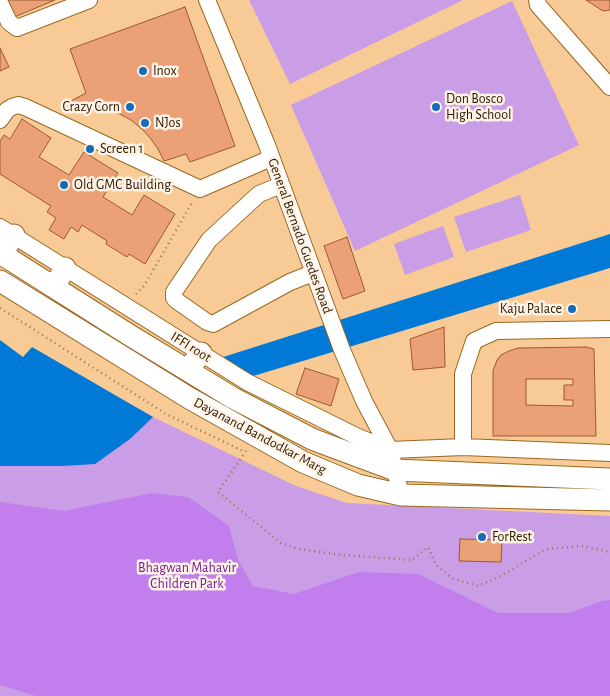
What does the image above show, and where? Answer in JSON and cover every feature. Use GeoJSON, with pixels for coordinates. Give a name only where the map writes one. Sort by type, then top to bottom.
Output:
{"type":"FeatureCollection","features":[{"type":"Feature","properties":{"kind":"main road"},"geometry":{"type":"LineString","coordinates":[[1,254],[7,231]]}},
{"type":"Feature","properties":{"kind":"main road","name":"Dayanand Bandodkar Marg"},"geometry":{"type":"LineString","coordinates":[[1,254],[232,398],[312,439],[392,460],[610,479]]}},
{"type":"Feature","properties":{"kind":"main road"},"geometry":{"type":"LineString","coordinates":[[54,288],[65,268]]}},
{"type":"Feature","properties":{"kind":"main road","name":"Dayanand Bandodkar Marg"},"geometry":{"type":"LineString","coordinates":[[0,280],[218,415],[251,444],[303,462],[358,485],[401,495],[610,500]]}},
{"type":"Feature","properties":{"kind":"main road"},"geometry":{"type":"LineString","coordinates":[[194,374],[201,353]]}},
{"type":"Feature","properties":{"kind":"street"},"geometry":{"type":"LineString","coordinates":[[0,3],[9,22],[16,28],[89,0]]}},
{"type":"Feature","properties":{"kind":"street","name":"General Bernado Guedes Road"},"geometry":{"type":"LineString","coordinates":[[207,0],[271,158],[342,350],[392,460],[401,495]]}},
{"type":"Feature","properties":{"kind":"street"},"geometry":{"type":"LineString","coordinates":[[537,0],[538,5],[610,87]]}},
{"type":"Feature","properties":{"kind":"street"},"geometry":{"type":"LineString","coordinates":[[0,120],[7,110],[12,107],[18,105],[25,107],[200,189],[271,158]]}},
{"type":"Feature","properties":{"kind":"street"},"geometry":{"type":"LineString","coordinates":[[281,185],[259,194],[208,240],[174,292],[174,298],[207,322],[213,324],[290,282],[314,273]]}},
{"type":"Feature","properties":{"kind":"street","name":"IFFI root"},"geometry":{"type":"LineString","coordinates":[[7,231],[247,382],[358,437],[392,460]]}},
{"type":"Feature","properties":{"kind":"street"},"geometry":{"type":"LineString","coordinates":[[463,447],[463,374],[474,341],[496,331],[610,330]]}},
{"type":"Feature","properties":{"kind":"street"},"geometry":{"type":"LineString","coordinates":[[392,460],[463,447],[610,453]]}},
{"type":"Feature","properties":{"kind":"path"},"geometry":{"type":"LineString","coordinates":[[122,304],[144,286],[200,189]]}},
{"type":"Feature","properties":{"kind":"path"},"geometry":{"type":"LineString","coordinates":[[0,308],[166,414],[251,444],[218,492],[281,543],[298,550],[412,560],[428,547],[436,565],[454,579],[478,586],[501,576],[546,549],[582,546],[610,552]]}},
{"type":"Feature","properties":{"kind":"green space"},"geometry":{"type":"Polygon","coordinates":[[[249,0],[463,0],[290,84],[249,0]]]}},
{"type":"Feature","properties":{"kind":"green space"},"geometry":{"type":"Polygon","coordinates":[[[512,1],[579,145],[355,251],[291,105],[512,1]]]}},
{"type":"Feature","properties":{"kind":"green space"},"geometry":{"type":"Polygon","coordinates":[[[520,195],[531,230],[466,252],[454,217],[520,195]]]}},
{"type":"Feature","properties":{"kind":"green space"},"geometry":{"type":"Polygon","coordinates":[[[443,226],[454,257],[405,275],[394,244],[443,226]]]}},
{"type":"Feature","properties":{"kind":"green space","name":"Bhagwan Mahavir Children Park"},"geometry":{"type":"Polygon","coordinates":[[[140,409],[296,486],[347,503],[610,516],[610,696],[0,696],[0,421],[140,409]]]}},
{"type":"Feature","properties":{"kind":"green space","name":"Bhagwan Mahavir Children Park"},"geometry":{"type":"Polygon","coordinates":[[[152,493],[188,497],[229,526],[238,560],[253,586],[294,594],[359,572],[418,574],[498,613],[569,613],[610,600],[610,696],[36,696],[0,685],[0,502],[64,511],[152,493]]]}},
{"type":"Feature","properties":{"kind":"water"},"geometry":{"type":"Polygon","coordinates":[[[610,234],[610,268],[250,377],[217,359],[610,234]]]}},
{"type":"Feature","properties":{"kind":"water"},"geometry":{"type":"Polygon","coordinates":[[[0,340],[23,357],[32,347],[153,417],[130,439],[95,464],[0,466],[0,340]]]}},
{"type":"Feature","properties":{"kind":"building"},"geometry":{"type":"Polygon","coordinates":[[[4,0],[55,0],[12,18],[4,0]]]}},
{"type":"Feature","properties":{"kind":"building"},"geometry":{"type":"Polygon","coordinates":[[[586,0],[610,0],[610,10],[603,11],[586,0]]]}},
{"type":"Feature","properties":{"kind":"building","name":"Inox"},"geometry":{"type":"Polygon","coordinates":[[[185,7],[235,146],[190,162],[186,154],[164,161],[151,139],[131,120],[118,113],[88,103],[71,104],[69,102],[86,93],[70,49],[185,7]]]}},
{"type":"Feature","properties":{"kind":"building"},"geometry":{"type":"Polygon","coordinates":[[[0,48],[9,67],[0,71],[0,48]]]}},
{"type":"Feature","properties":{"kind":"building","name":"Old GMC Building"},"geometry":{"type":"Polygon","coordinates":[[[22,119],[51,138],[39,157],[69,175],[84,152],[118,173],[103,197],[132,215],[144,195],[175,214],[145,264],[129,254],[127,257],[106,244],[107,241],[82,225],[78,232],[71,227],[64,239],[49,230],[56,218],[47,212],[51,206],[0,174],[0,141],[4,135],[10,139],[22,119]]]}},
{"type":"Feature","properties":{"kind":"building"},"geometry":{"type":"Polygon","coordinates":[[[347,237],[365,291],[343,299],[324,246],[347,237]]]}},
{"type":"Feature","properties":{"kind":"building"},"geometry":{"type":"Polygon","coordinates":[[[444,327],[445,367],[413,370],[410,339],[444,327]]]}},
{"type":"Feature","properties":{"kind":"building"},"geometry":{"type":"Polygon","coordinates":[[[586,347],[594,349],[596,436],[493,436],[493,371],[501,355],[518,348],[586,347]],[[526,379],[526,405],[573,406],[573,400],[564,400],[564,385],[573,385],[573,379],[526,379]]]}},
{"type":"Feature","properties":{"kind":"building"},"geometry":{"type":"Polygon","coordinates":[[[305,368],[339,379],[331,406],[296,394],[305,368]]]}},
{"type":"Feature","properties":{"kind":"building"},"geometry":{"type":"Polygon","coordinates":[[[460,539],[502,540],[501,562],[459,561],[460,539]]]}},
{"type":"Feature","properties":{"kind":"place","name":"Inox"},"geometry":{"type":"Point","coordinates":[143,71]}},
{"type":"Feature","properties":{"kind":"place","name":"Crazy Corn"},"geometry":{"type":"Point","coordinates":[130,107]}},
{"type":"Feature","properties":{"kind":"place","name":"Don Bosco High School"},"geometry":{"type":"Point","coordinates":[436,107]}},
{"type":"Feature","properties":{"kind":"place","name":"NJos"},"geometry":{"type":"Point","coordinates":[145,123]}},
{"type":"Feature","properties":{"kind":"place","name":"Screen 1"},"geometry":{"type":"Point","coordinates":[90,149]}},
{"type":"Feature","properties":{"kind":"place","name":"Old GMC Building"},"geometry":{"type":"Point","coordinates":[64,185]}},
{"type":"Feature","properties":{"kind":"place","name":"Kaju Palace"},"geometry":{"type":"Point","coordinates":[572,309]}},
{"type":"Feature","properties":{"kind":"place","name":"ForRest"},"geometry":{"type":"Point","coordinates":[482,537]}}]}
